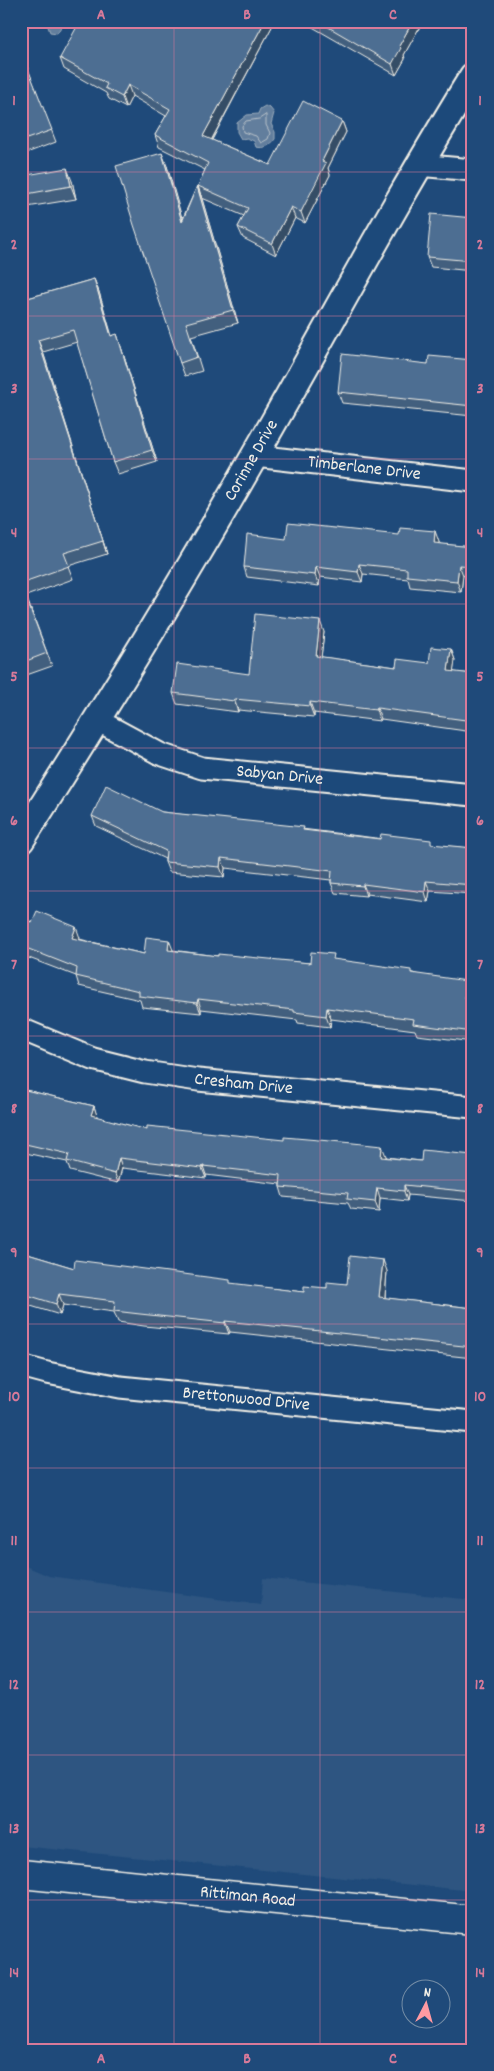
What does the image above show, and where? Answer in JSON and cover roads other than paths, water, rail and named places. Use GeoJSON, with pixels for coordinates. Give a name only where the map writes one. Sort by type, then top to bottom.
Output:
{"type":"FeatureCollection","features":[{"type":"Feature","properties":{"kind":"main road","name":"Rittiman Road"},"geometry":{"type":"LineString","coordinates":[[21,1874],[473,1920]]}},
{"type":"Feature","properties":{"kind":"street","name":"Corinne Drive"},"geometry":{"type":"LineString","coordinates":[[21,840],[98,720],[255,456],[418,164],[473,76]]}},
{"type":"Feature","properties":{"kind":"street"},"geometry":{"type":"LineString","coordinates":[[418,164],[473,170]]}},
{"type":"Feature","properties":{"kind":"street","name":"Timberlane Drive"},"geometry":{"type":"LineString","coordinates":[[255,456],[473,481]]}},
{"type":"Feature","properties":{"kind":"street","name":"Sabyan Drive"},"geometry":{"type":"LineString","coordinates":[[98,720],[160,754],[202,768],[473,795]]}},
{"type":"Feature","properties":{"kind":"street","name":"Cresham Drive"},"geometry":{"type":"LineString","coordinates":[[21,1030],[94,1059],[145,1072],[198,1080],[473,1107]]}},
{"type":"Feature","properties":{"kind":"street","name":"Brettonwood Drive"},"geometry":{"type":"LineString","coordinates":[[21,1366],[46,1373],[120,1387],[473,1422]]}},
{"type":"Feature","properties":{"kind":"water"},"geometry":{"type":"Polygon","coordinates":[[[46,21],[65,21],[57,33],[50,32],[46,21]]]}},
{"type":"Feature","properties":{"kind":"water"},"geometry":{"type":"Polygon","coordinates":[[[265,106],[274,113],[271,124],[275,132],[275,139],[262,148],[256,147],[254,141],[247,138],[241,139],[237,132],[237,123],[247,115],[258,114],[260,109],[265,106]]]}}]}
